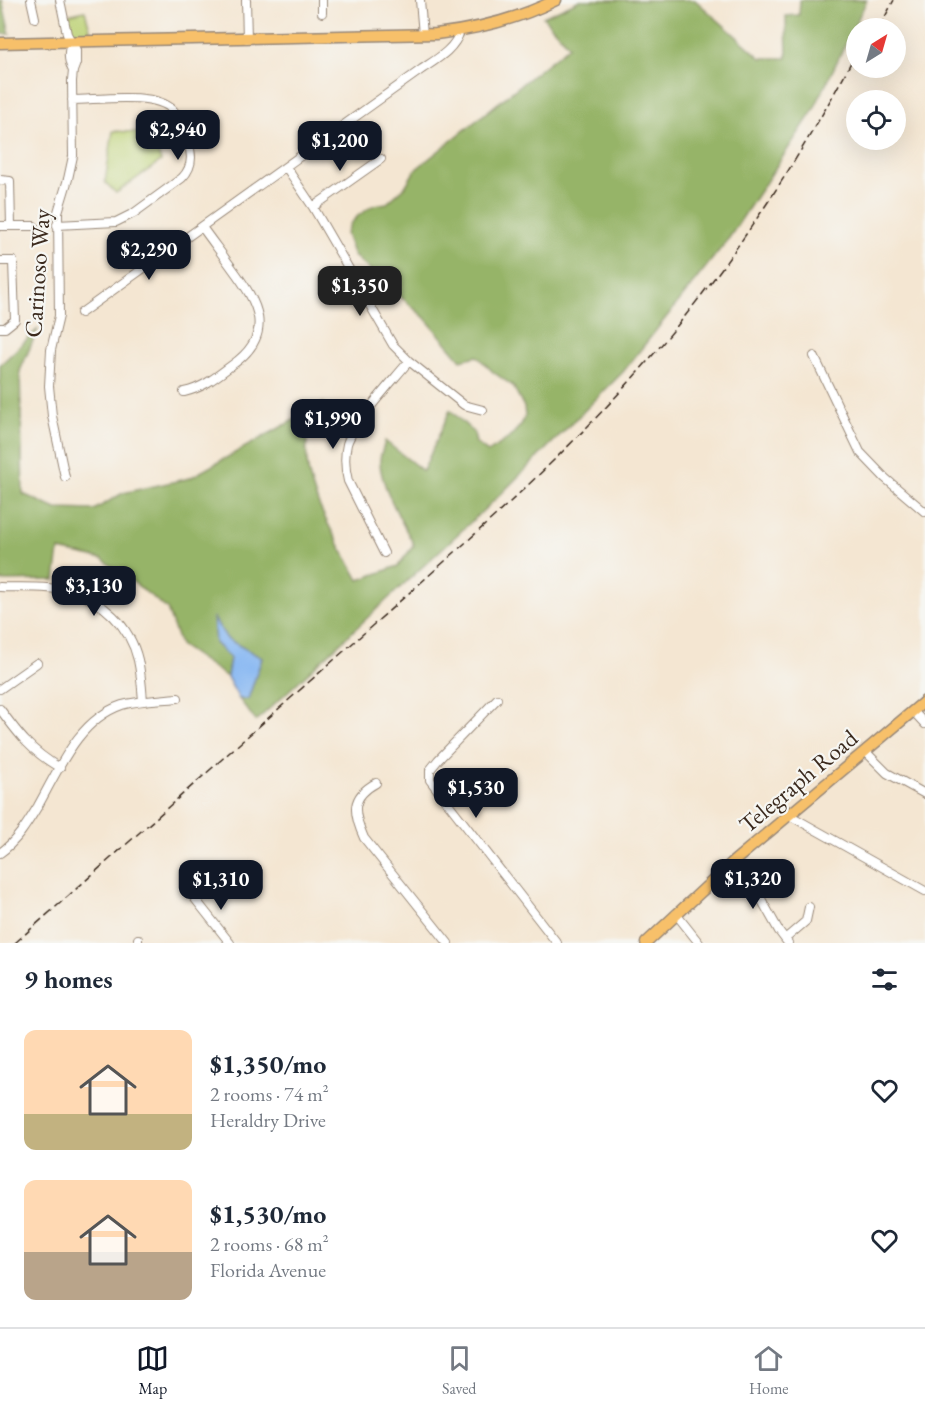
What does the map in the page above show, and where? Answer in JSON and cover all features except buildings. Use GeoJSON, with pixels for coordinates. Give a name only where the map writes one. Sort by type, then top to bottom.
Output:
{"type":"FeatureCollection","features":[{"type":"Feature","properties":{"kind":"main road"},"geometry":{"type":"LineString","coordinates":[[0,43],[423,35],[460,31],[513,18],[556,0]]}},
{"type":"Feature","properties":{"kind":"main road","name":"Telegraph Road"},"geometry":{"type":"LineString","coordinates":[[646,943],[734,862],[925,700]]}},
{"type":"Feature","properties":{"kind":"street"},"geometry":{"type":"LineString","coordinates":[[31,0],[35,18]]}},
{"type":"Feature","properties":{"kind":"street","name":"Carinoso Way"},"geometry":{"type":"LineString","coordinates":[[60,0],[67,34],[76,50],[72,100],[73,156],[60,202],[57,225],[58,316],[51,350],[49,386],[52,416],[65,477]]}},
{"type":"Feature","properties":{"kind":"street"},"geometry":{"type":"LineString","coordinates":[[246,0],[247,39]]}},
{"type":"Feature","properties":{"kind":"street"},"geometry":{"type":"LineString","coordinates":[[322,0],[322,13]]}},
{"type":"Feature","properties":{"kind":"street"},"geometry":{"type":"LineString","coordinates":[[420,0],[423,35]]}},
{"type":"Feature","properties":{"kind":"street"},"geometry":{"type":"LineString","coordinates":[[81,313],[450,48],[458,38],[460,31]]}},
{"type":"Feature","properties":{"kind":"street"},"geometry":{"type":"LineString","coordinates":[[57,225],[106,224],[125,219],[182,178],[188,171],[191,160],[177,115],[164,104],[147,99],[72,100]]}},
{"type":"Feature","properties":{"kind":"street"},"geometry":{"type":"LineString","coordinates":[[313,207],[381,159]]}},
{"type":"Feature","properties":{"kind":"street"},"geometry":{"type":"LineString","coordinates":[[286,167],[313,207],[387,336],[409,361],[464,405],[483,410]]}},
{"type":"Feature","properties":{"kind":"street"},"geometry":{"type":"LineString","coordinates":[[0,180],[10,181],[11,226]]}},
{"type":"Feature","properties":{"kind":"street"},"geometry":{"type":"LineString","coordinates":[[0,226],[34,226]]}},
{"type":"Feature","properties":{"kind":"street"},"geometry":{"type":"LineString","coordinates":[[184,392],[201,387],[238,361],[252,345],[258,326],[258,313],[253,297],[202,227]]}},
{"type":"Feature","properties":{"kind":"street"},"geometry":{"type":"LineString","coordinates":[[0,261],[13,261],[15,320],[5,328],[0,328]]}},
{"type":"Feature","properties":{"kind":"street"},"geometry":{"type":"LineString","coordinates":[[814,356],[860,452],[885,478],[925,512]]}},
{"type":"Feature","properties":{"kind":"street"},"geometry":{"type":"LineString","coordinates":[[384,553],[348,481],[345,471],[346,452],[356,427],[409,361]]}},
{"type":"Feature","properties":{"kind":"street"},"geometry":{"type":"LineString","coordinates":[[0,587],[69,591],[87,597],[106,609],[122,625],[131,640],[138,659],[143,701]]}},
{"type":"Feature","properties":{"kind":"street"},"geometry":{"type":"LineString","coordinates":[[0,689],[37,663]]}},
{"type":"Feature","properties":{"kind":"street"},"geometry":{"type":"LineString","coordinates":[[0,853],[23,830],[79,736],[97,718],[117,707],[143,701],[178,698]]}},
{"type":"Feature","properties":{"kind":"street"},"geometry":{"type":"LineString","coordinates":[[497,699],[438,760],[430,771],[430,780],[557,943]]}},
{"type":"Feature","properties":{"kind":"street"},"geometry":{"type":"LineString","coordinates":[[0,709],[26,744],[60,768]]}},
{"type":"Feature","properties":{"kind":"street"},"geometry":{"type":"LineString","coordinates":[[913,711],[925,724]]}},
{"type":"Feature","properties":{"kind":"street"},"geometry":{"type":"LineString","coordinates":[[865,751],[887,773],[925,794]]}},
{"type":"Feature","properties":{"kind":"street"},"geometry":{"type":"LineString","coordinates":[[376,783],[364,790],[357,801],[357,820],[364,838],[447,943]]}},
{"type":"Feature","properties":{"kind":"street"},"geometry":{"type":"LineString","coordinates":[[789,815],[925,891]]}},
{"type":"Feature","properties":{"kind":"street"},"geometry":{"type":"LineString","coordinates":[[734,862],[756,890],[787,941],[806,921],[809,908]]}},
{"type":"Feature","properties":{"kind":"street"},"geometry":{"type":"LineString","coordinates":[[192,895],[230,943]]}},
{"type":"Feature","properties":{"kind":"street"},"geometry":{"type":"LineString","coordinates":[[676,914],[699,943]]}},
{"type":"Feature","properties":{"kind":"green space"},"geometry":{"type":"Polygon","coordinates":[[[0,0],[2,0],[10,34],[0,34],[0,0]]]}},
{"type":"Feature","properties":{"kind":"green space"},"geometry":{"type":"Polygon","coordinates":[[[580,0],[695,0],[761,58],[787,58],[786,16],[799,15],[800,0],[867,0],[858,18],[846,18],[846,43],[813,111],[729,238],[623,372],[499,496],[256,721],[239,699],[248,699],[262,658],[227,639],[214,619],[215,643],[230,658],[227,677],[180,645],[167,609],[102,559],[59,550],[55,580],[0,581],[0,365],[38,329],[20,371],[23,494],[56,509],[94,510],[123,493],[190,478],[324,403],[310,424],[306,448],[308,468],[320,507],[359,580],[398,566],[414,545],[383,480],[380,460],[385,441],[423,471],[450,410],[474,433],[476,443],[488,452],[509,438],[521,425],[525,416],[524,407],[513,386],[493,372],[477,356],[461,360],[425,318],[354,256],[346,234],[350,224],[359,215],[374,205],[387,203],[405,187],[415,170],[569,46],[543,17],[580,0]]]}},
{"type":"Feature","properties":{"kind":"green space"},"geometry":{"type":"Polygon","coordinates":[[[85,11],[91,33],[71,34],[67,15],[85,11]]]}},
{"type":"Feature","properties":{"kind":"green space"},"geometry":{"type":"Polygon","coordinates":[[[113,131],[149,133],[161,161],[116,193],[105,182],[113,131]]]}},
{"type":"Feature","properties":{"kind":"water"},"geometry":{"type":"Polygon","coordinates":[[[213,617],[227,639],[262,658],[248,699],[239,699],[227,677],[230,658],[215,643],[213,617]]]}},
{"type":"Feature","properties":{"kind":"railway"},"geometry":{"type":"LineString","coordinates":[[884,18],[894,0]]}},
{"type":"Feature","properties":{"kind":"railway"},"geometry":{"type":"LineString","coordinates":[[15,943],[466,542],[585,429],[663,343],[734,251],[799,154],[846,71]]}}]}
